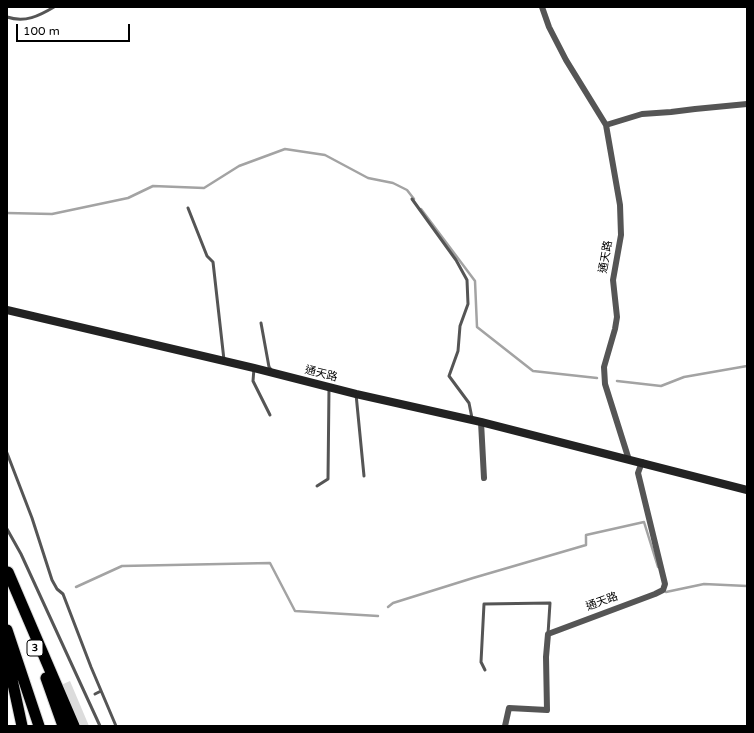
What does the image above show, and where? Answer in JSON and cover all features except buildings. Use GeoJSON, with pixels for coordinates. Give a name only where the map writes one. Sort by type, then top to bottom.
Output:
{"type":"FeatureCollection","features":[{"type":"Feature","properties":{"kind":"highway","name":"3"},"geometry":{"type":"LineString","coordinates":[[7,571],[63,726]]}},
{"type":"Feature","properties":{"kind":"highway"},"geometry":{"type":"LineString","coordinates":[[7,571],[74,726]]}},
{"type":"Feature","properties":{"kind":"highway","name":"3"},"geometry":{"type":"LineString","coordinates":[[7,630],[39,726]]}},
{"type":"Feature","properties":{"kind":"highway"},"geometry":{"type":"LineString","coordinates":[[7,656],[22,726]]}},
{"type":"Feature","properties":{"kind":"street","name":"通天路"},"geometry":{"type":"LineString","coordinates":[[542,7],[549,27],[566,60],[606,124],[620,206],[621,235],[613,280],[617,317],[604,367],[605,384],[629,460]]}},
{"type":"Feature","properties":{"kind":"street"},"geometry":{"type":"LineString","coordinates":[[606,124],[642,114],[747,104]]}},
{"type":"Feature","properties":{"kind":"street","name":"通天路"},"geometry":{"type":"LineString","coordinates":[[7,310],[254,368],[329,388],[481,422],[747,490]]}},
{"type":"Feature","properties":{"kind":"street"},"geometry":{"type":"LineString","coordinates":[[481,422],[484,478]]}},
{"type":"Feature","properties":{"kind":"street","name":"通天路"},"geometry":{"type":"LineString","coordinates":[[548,634],[663,590],[665,584],[638,473],[642,462]]}},
{"type":"Feature","properties":{"kind":"street"},"geometry":{"type":"LineString","coordinates":[[505,726],[508,708],[547,710],[546,658],[548,634]]}},
{"type":"Feature","properties":{"kind":"lane"},"geometry":{"type":"LineString","coordinates":[[7,18],[16,20],[38,17],[54,7]]}},
{"type":"Feature","properties":{"kind":"lane"},"geometry":{"type":"LineString","coordinates":[[412,198],[456,260],[467,280],[468,304],[460,326],[458,352],[449,376],[469,404],[472,420]]}},
{"type":"Feature","properties":{"kind":"lane"},"geometry":{"type":"LineString","coordinates":[[188,208],[207,256],[213,262],[224,362]]}},
{"type":"Feature","properties":{"kind":"lane"},"geometry":{"type":"LineString","coordinates":[[261,323],[269,366],[272,373]]}},
{"type":"Feature","properties":{"kind":"lane"},"geometry":{"type":"LineString","coordinates":[[254,368],[253,381],[270,416]]}},
{"type":"Feature","properties":{"kind":"lane"},"geometry":{"type":"LineString","coordinates":[[317,486],[328,479],[329,388]]}},
{"type":"Feature","properties":{"kind":"lane"},"geometry":{"type":"LineString","coordinates":[[356,394],[364,476]]}},
{"type":"Feature","properties":{"kind":"lane"},"geometry":{"type":"LineString","coordinates":[[7,453],[32,518],[52,580],[57,589],[63,594],[101,692],[116,726]]}},
{"type":"Feature","properties":{"kind":"lane"},"geometry":{"type":"LineString","coordinates":[[7,529],[21,554],[100,726]]}},
{"type":"Feature","properties":{"kind":"lane"},"geometry":{"type":"LineString","coordinates":[[485,670],[481,662],[484,604],[550,603],[548,634]]}},
{"type":"Feature","properties":{"kind":"lane"},"geometry":{"type":"LineString","coordinates":[[95,694],[101,692]]}},
{"type":"Feature","properties":{"kind":"shaded area"},"geometry":{"type":"Polygon","coordinates":[[[70,681],[89,726],[78,726],[61,685],[70,681]]]}},
{"type":"Feature","properties":{"kind":"waterway"},"geometry":{"type":"LineString","coordinates":[[7,213],[52,214],[128,198],[153,186],[204,188],[239,166],[285,149],[325,155],[368,178],[393,183],[407,190],[414,199]]}},
{"type":"Feature","properties":{"kind":"waterway"},"geometry":{"type":"LineString","coordinates":[[421,209],[475,281],[477,327],[533,371],[597,378]]}},
{"type":"Feature","properties":{"kind":"waterway"},"geometry":{"type":"LineString","coordinates":[[617,381],[661,386],[684,377],[747,366]]}},
{"type":"Feature","properties":{"kind":"waterway"},"geometry":{"type":"LineString","coordinates":[[388,607],[393,603],[586,545],[586,535],[644,522],[658,567]]}},
{"type":"Feature","properties":{"kind":"waterway"},"geometry":{"type":"LineString","coordinates":[[76,587],[122,566],[270,563],[295,611],[378,616]]}},
{"type":"Feature","properties":{"kind":"waterway"},"geometry":{"type":"LineString","coordinates":[[666,592],[704,584],[747,586]]}}]}
